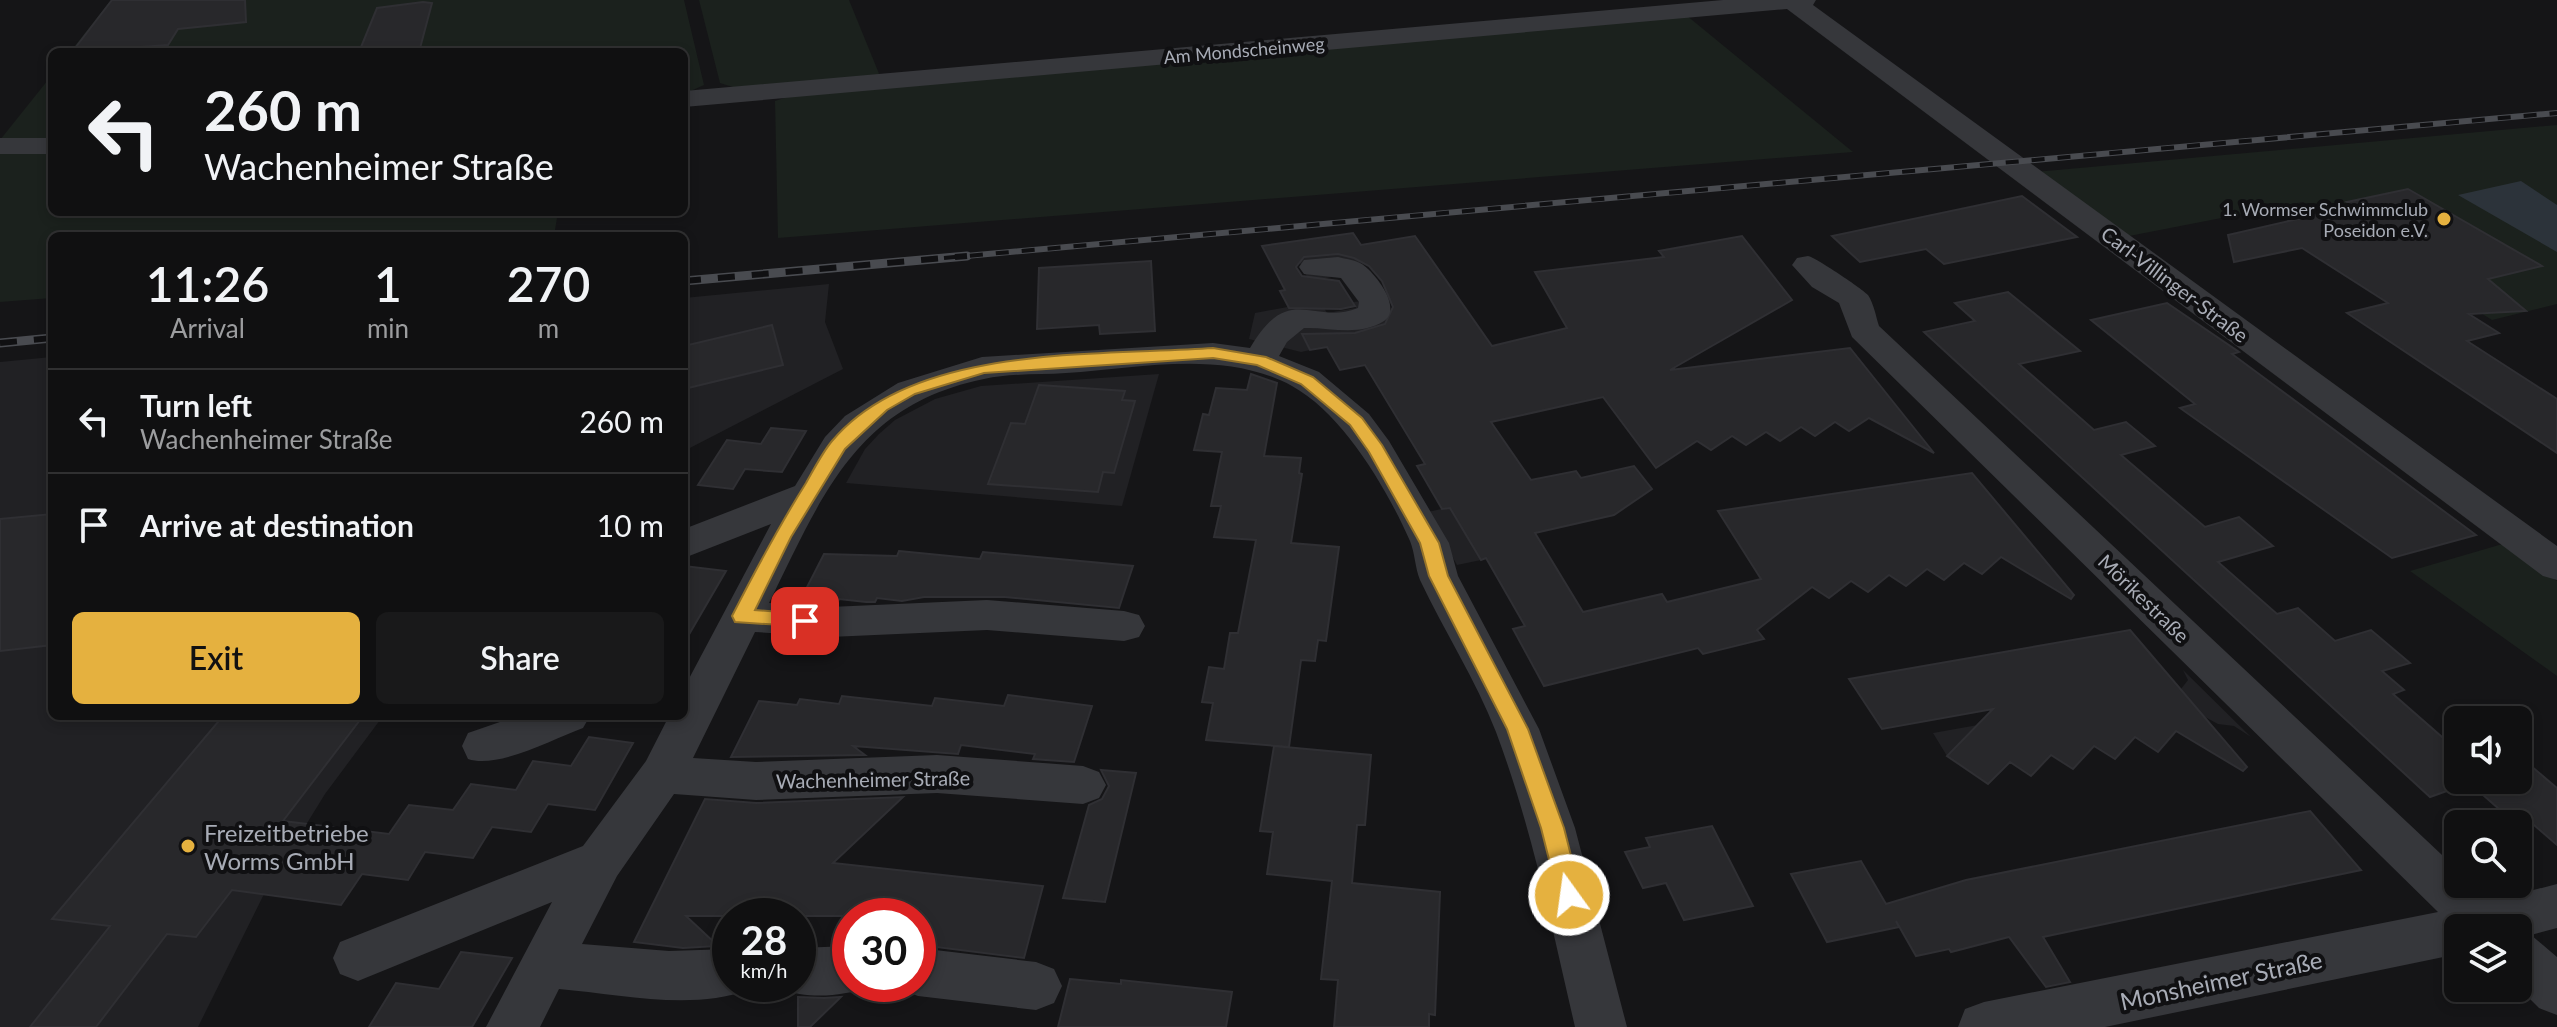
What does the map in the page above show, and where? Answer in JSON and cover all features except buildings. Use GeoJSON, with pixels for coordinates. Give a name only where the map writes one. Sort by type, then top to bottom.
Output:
{"type":"FeatureCollection","features":[{"type":"Feature","properties":{"kind":"street","name":"Am Mondscheinweg"},"geometry":{"type":"LineString","coordinates":[[688,99],[1798,1]]}},
{"type":"Feature","properties":{"kind":"street","name":"Carl-Villinger-Straße"},"geometry":{"type":"LineString","coordinates":[[1798,1],[2557,566]]}},
{"type":"Feature","properties":{"kind":"street"},"geometry":{"type":"LineString","coordinates":[[0,146],[48,146]]}},
{"type":"Feature","properties":{"kind":"street"},"geometry":{"type":"LineString","coordinates":[[1260,360],[1274,333],[1289,322],[1308,318],[1342,321],[1374,313],[1375,302],[1355,272],[1333,264],[1315,267]]}},
{"type":"Feature","properties":{"kind":"street","name":"Mörikestraße"},"geometry":{"type":"LineString","coordinates":[[1808,265],[1823,280],[1854,298],[1864,330],[2468,914]]}},
{"type":"Feature","properties":{"kind":"street"},"geometry":{"type":"LineString","coordinates":[[688,703],[701,668],[742,616],[807,495],[838,445],[858,424],[910,391],[982,368],[1168,355],[1228,354],[1260,360],[1307,380],[1356,422],[1430,543],[1438,576],[1517,729],[1552,828],[1601,1027]]}},
{"type":"Feature","properties":{"kind":"street"},"geometry":{"type":"LineString","coordinates":[[688,542],[807,495]]}},
{"type":"Feature","properties":{"kind":"street"},"geometry":{"type":"LineString","coordinates":[[742,616],[830,622],[987,615],[1124,626]]}},
{"type":"Feature","properties":{"kind":"street"},"geometry":{"type":"LineString","coordinates":[[484,746],[557,720]]}},
{"type":"Feature","properties":{"kind":"street"},"geometry":{"type":"LineString","coordinates":[[512,1027],[600,861],[662,774],[682,720]]}},
{"type":"Feature","properties":{"kind":"street","name":"Wachenheimer Straße"},"geometry":{"type":"LineString","coordinates":[[662,774],[756,781],[937,774],[1083,785]]}},
{"type":"Feature","properties":{"kind":"street"},"geometry":{"type":"LineString","coordinates":[[358,958],[600,861]]}},
{"type":"Feature","properties":{"kind":"street","name":"Monsheimer Straße"},"geometry":{"type":"LineString","coordinates":[[2532,916],[2557,906]]}},
{"type":"Feature","properties":{"kind":"street","name":"Monsheimer Straße"},"geometry":{"type":"LineString","coordinates":[[1984,1027],[2444,941]]}},
{"type":"Feature","properties":{"kind":"street"},"geometry":{"type":"LineString","coordinates":[[546,964],[669,975],[712,974]]}},
{"type":"Feature","properties":{"kind":"street","name":"Mörikestraße"},"geometry":{"type":"LineString","coordinates":[[2532,971],[2557,991]]}},
{"type":"Feature","properties":{"kind":"street"},"geometry":{"type":"LineString","coordinates":[[936,974],[1036,986]]}},
{"type":"Feature","properties":{"kind":"shaded area"},"geometry":{"type":"Polygon","coordinates":[[[111,0],[684,0],[704,85],[688,92],[688,48],[73,48],[111,0]]]}},
{"type":"Feature","properties":{"kind":"shaded area"},"geometry":{"type":"Polygon","coordinates":[[[699,0],[849,0],[880,76],[739,89],[720,83],[699,0]]]}},
{"type":"Feature","properties":{"kind":"shaded area"},"geometry":{"type":"Polygon","coordinates":[[[1686,15],[1853,152],[778,238],[775,101],[799,93],[1686,15]]]}},
{"type":"Feature","properties":{"kind":"shaded area"},"geometry":{"type":"Polygon","coordinates":[[[48,80],[48,140],[0,140],[48,80]]]}},
{"type":"Feature","properties":{"kind":"shaded area","name":"1. Wormser Schwimmclub Poseidon e.V."},"geometry":{"type":"Polygon","coordinates":[[[2557,125],[2557,304],[2492,320],[2303,202],[2124,237],[2035,172],[2557,125]]]}},
{"type":"Feature","properties":{"kind":"shaded area"},"geometry":{"type":"Polygon","coordinates":[[[48,152],[48,216],[557,216],[555,232],[48,232],[48,298],[0,302],[0,153],[48,152]]]}},
{"type":"Feature","properties":{"kind":"shaded area"},"geometry":{"type":"Polygon","coordinates":[[[2521,181],[2557,205],[2557,252],[2458,195],[2521,181]]]}},
{"type":"Feature","properties":{"kind":"shaded area"},"geometry":{"type":"Polygon","coordinates":[[[1352,249],[1399,326],[1306,342],[1310,350],[1301,352],[1249,339],[1255,313],[1320,301],[1327,313],[1356,308],[1353,302],[1363,301],[1351,279],[1337,276],[1309,281],[1296,255],[1352,249]]]}},
{"type":"Feature","properties":{"kind":"shaded area"},"geometry":{"type":"Polygon","coordinates":[[[829,284],[825,322],[843,369],[688,449],[688,298],[829,284]]]}},
{"type":"Feature","properties":{"kind":"shaded area"},"geometry":{"type":"Polygon","coordinates":[[[48,357],[48,720],[380,720],[325,794],[267,888],[198,1027],[0,1027],[0,362],[48,357]]]}},
{"type":"Feature","properties":{"kind":"shaded area"},"geometry":{"type":"Polygon","coordinates":[[[1159,374],[1122,506],[846,483],[865,449],[879,434],[895,420],[935,399],[981,386],[1159,374]]]}},
{"type":"Feature","properties":{"kind":"shaded area"},"geometry":{"type":"Polygon","coordinates":[[[1499,496],[1481,560],[1457,565],[1428,512],[1499,496]]]}},
{"type":"Feature","properties":{"kind":"shaded area"},"geometry":{"type":"Polygon","coordinates":[[[2506,543],[2557,581],[2557,676],[2410,571],[2506,543]]]}},
{"type":"Feature","properties":{"kind":"shaded area"},"geometry":{"type":"Polygon","coordinates":[[[2183,670],[2251,737],[2234,726],[2218,724],[2194,711],[2176,731],[2153,717],[2135,737],[2114,724],[1989,748],[1967,770],[1947,756],[1933,733],[2181,689],[2188,680],[2183,670]]]}},
{"type":"Feature","properties":{"kind":"railway"},"geometry":{"type":"LineString","coordinates":[[944,258],[2557,113]]}},
{"type":"Feature","properties":{"kind":"railway"},"geometry":{"type":"LineString","coordinates":[[688,281],[967,256]]}},
{"type":"Feature","properties":{"kind":"railway"},"geometry":{"type":"LineString","coordinates":[[0,343],[48,338]]}},
{"type":"Feature","properties":{"kind":"place","name":"1. Wormser Schwimmclub Poseidon e.V."},"geometry":{"type":"Point","coordinates":[2444,219]}},
{"type":"Feature","properties":{"kind":"place","name":"Freizeitbetriebe Worms GmbH"},"geometry":{"type":"Point","coordinates":[188,846]}},
{"type":"Feature","properties":{"kind":"route"},"geometry":{"type":"LineString","coordinates":[[805,621],[742,616],[783,536],[838,445],[881,406],[910,391],[982,368],[1213,353],[1260,360],[1307,380],[1344,409],[1376,449],[1430,543],[1438,576],[1517,729],[1552,828],[1569,895]]}}]}
